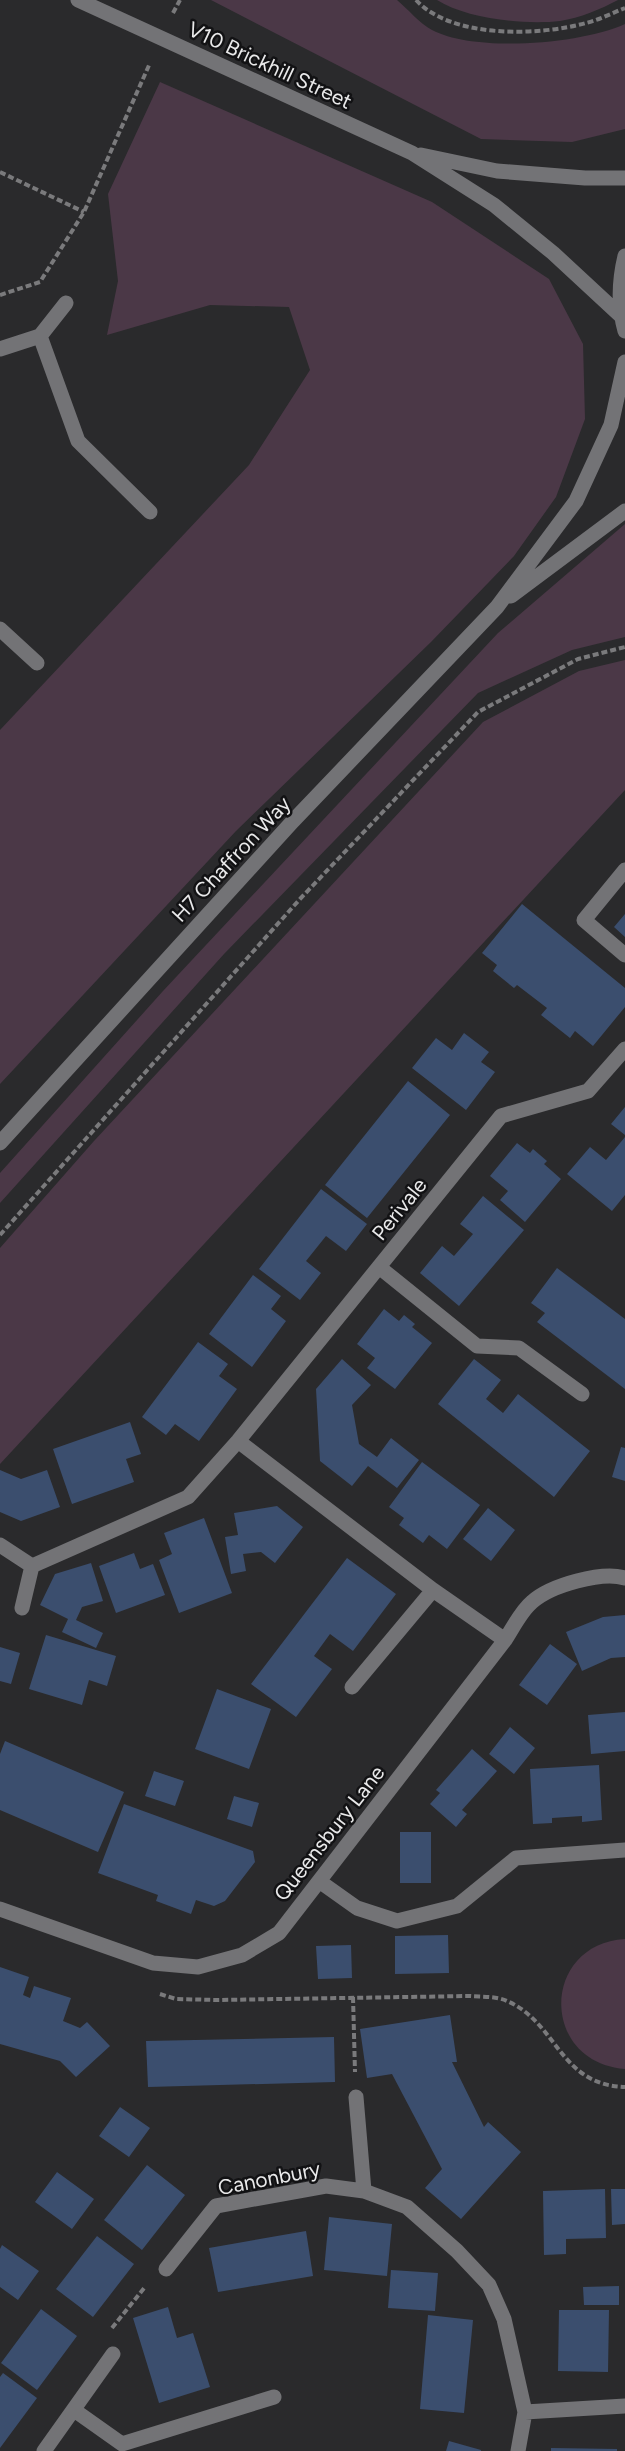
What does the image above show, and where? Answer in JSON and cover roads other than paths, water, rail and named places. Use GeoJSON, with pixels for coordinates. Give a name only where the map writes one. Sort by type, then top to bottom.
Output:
{"type":"FeatureCollection","features":[{"type":"Feature","properties":{"kind":"street","name":"V10 Brickhill Street"},"geometry":{"type":"LineString","coordinates":[[78,0],[412,153],[494,206],[553,253],[623,323]]}},
{"type":"Feature","properties":{"kind":"street","name":"V10 Brickhill Street"},"geometry":{"type":"LineString","coordinates":[[412,153],[497,171],[585,178],[625,178]]}},
{"type":"Feature","properties":{"kind":"street"},"geometry":{"type":"LineString","coordinates":[[623,323],[620,277],[625,256]]}},
{"type":"Feature","properties":{"kind":"street"},"geometry":{"type":"LineString","coordinates":[[0,349],[40,336],[66,303]]}},
{"type":"Feature","properties":{"kind":"street"},"geometry":{"type":"LineString","coordinates":[[40,336],[78,441],[150,512]]}},
{"type":"Feature","properties":{"kind":"street","name":"H7 Chaffron Way"},"geometry":{"type":"LineString","coordinates":[[0,1143],[293,821],[497,607],[576,501],[611,425],[625,362]]}},
{"type":"Feature","properties":{"kind":"street","name":"H7 Chaffron Way"},"geometry":{"type":"LineString","coordinates":[[497,607],[625,511]]}},
{"type":"Feature","properties":{"kind":"street"},"geometry":{"type":"LineString","coordinates":[[0,629],[37,663]]}},
{"type":"Feature","properties":{"kind":"street"},"geometry":{"type":"LineString","coordinates":[[625,870],[584,920],[625,955]]}},
{"type":"Feature","properties":{"kind":"street","name":"Perivale"},"geometry":{"type":"LineString","coordinates":[[32,1566],[188,1497],[238,1442],[501,1116],[588,1091],[623,1055]]}},
{"type":"Feature","properties":{"kind":"street"},"geometry":{"type":"LineString","coordinates":[[379,1268],[477,1346],[519,1347],[582,1394]]}},
{"type":"Feature","properties":{"kind":"street"},"geometry":{"type":"LineString","coordinates":[[238,1442],[433,1590],[505,1640]]}},
{"type":"Feature","properties":{"kind":"street"},"geometry":{"type":"LineString","coordinates":[[0,1545],[32,1566],[22,1608]]}},
{"type":"Feature","properties":{"kind":"street","name":"Queensbury Lane"},"geometry":{"type":"LineString","coordinates":[[0,1909],[153,1963],[198,1967],[242,1954],[279,1933],[532,1602],[567,1583],[616,1575],[625,1578]]}},
{"type":"Feature","properties":{"kind":"street"},"geometry":{"type":"LineString","coordinates":[[352,1687],[433,1590]]}},
{"type":"Feature","properties":{"kind":"street"},"geometry":{"type":"LineString","coordinates":[[319,1881],[357,1908],[397,1921],[457,1906],[516,1858],[625,1850]]}},
{"type":"Feature","properties":{"kind":"street"},"geometry":{"type":"LineString","coordinates":[[356,2097],[363,2191]]}},
{"type":"Feature","properties":{"kind":"street","name":"Canonbury"},"geometry":{"type":"LineString","coordinates":[[166,2269],[216,2206],[326,2186],[363,2191],[407,2207],[457,2251],[489,2285],[504,2319],[525,2412],[518,2451]]}},
{"type":"Feature","properties":{"kind":"street"},"geometry":{"type":"LineString","coordinates":[[44,2451],[113,2354]]}},
{"type":"Feature","properties":{"kind":"street"},"geometry":{"type":"LineString","coordinates":[[74,2410],[122,2444],[274,2397]]}},
{"type":"Feature","properties":{"kind":"street"},"geometry":{"type":"LineString","coordinates":[[525,2412],[625,2406]]}}]}
